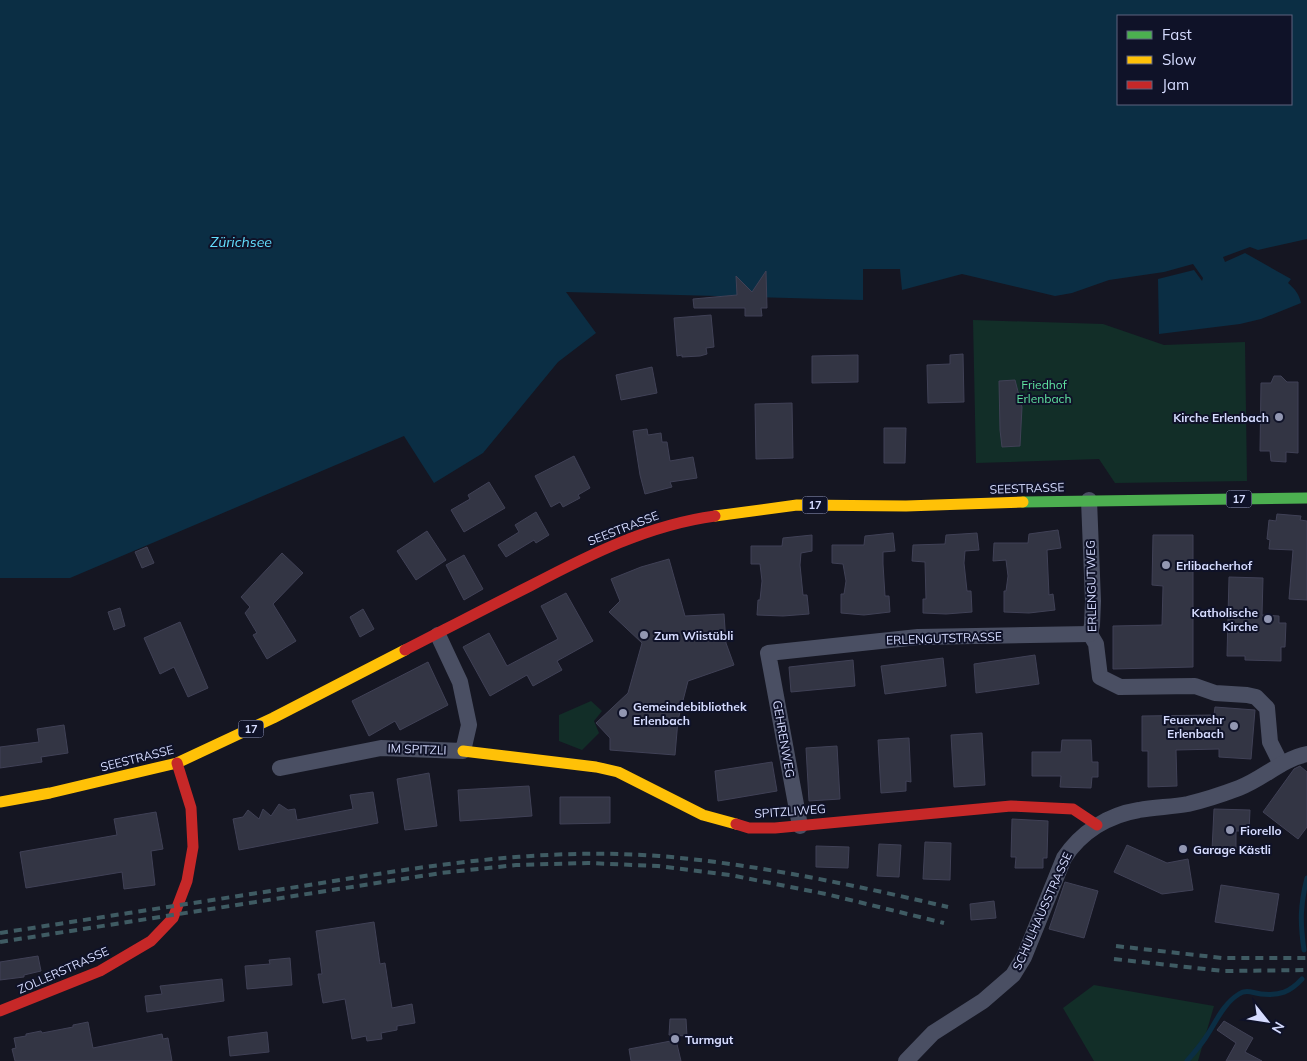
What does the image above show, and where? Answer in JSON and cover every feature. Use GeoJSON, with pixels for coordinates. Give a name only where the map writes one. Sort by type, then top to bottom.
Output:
{"type":"FeatureCollection","features":[{"type":"Feature","properties":{"kind":"main road","name":"SEESTRASSE"},"geometry":{"type":"LineString","coordinates":[[0,802],[50,793],[177,763],[273,718],[438,635],[598,551],[641,534],[694,519],[797,505],[906,506],[1089,500],[1307,498]]}},
{"type":"Feature","properties":{"kind":"main road","name":"SPITZLIWEG"},"geometry":{"type":"LineString","coordinates":[[463,751],[596,767],[618,772],[703,815],[750,828],[800,826],[1011,806],[1072,809],[1097,825]]}},
{"type":"Feature","properties":{"kind":"main road","name":"ZOLLERSTRASSE"},"geometry":{"type":"LineString","coordinates":[[0,1011],[100,971],[151,941],[173,918],[187,881],[193,847],[192,808],[177,763]]}},
{"type":"Feature","properties":{"kind":"street","name":"ERLENGUTWEG"},"geometry":{"type":"LineString","coordinates":[[1089,500],[1093,600],[1090,634],[1096,644],[1100,677],[1120,687],[1195,686],[1215,693],[1247,695],[1261,701],[1267,708],[1270,742],[1281,764]]}},
{"type":"Feature","properties":{"kind":"street","name":"ERLENGUTSTRASSE"},"geometry":{"type":"LineString","coordinates":[[768,653],[918,637],[1090,634]]}},
{"type":"Feature","properties":{"kind":"street","name":"IM SPITZLI"},"geometry":{"type":"LineString","coordinates":[[280,768],[381,748],[463,751],[469,725],[460,682],[438,635]]}},
{"type":"Feature","properties":{"kind":"street","name":"GEHRENWEG"},"geometry":{"type":"LineString","coordinates":[[768,653],[800,826]]}},
{"type":"Feature","properties":{"kind":"street","name":"SCHULHAUSSTRASSE"},"geometry":{"type":"LineString","coordinates":[[906,1061],[933,1033],[983,1001],[1013,975],[1024,957],[1064,858],[1079,838],[1097,825],[1120,814],[1188,804],[1240,788],[1281,764],[1295,757],[1307,754]]}},
{"type":"Feature","properties":{"kind":"green space","name":"Friedhof Erlenbach"},"geometry":{"type":"Polygon","coordinates":[[[973,320],[1103,324],[1164,345],[1245,342],[1247,481],[1115,483],[1099,459],[976,463],[973,320]]]}},
{"type":"Feature","properties":{"kind":"green space"},"geometry":{"type":"Polygon","coordinates":[[[591,701],[602,711],[594,721],[599,733],[582,750],[559,741],[559,715],[591,701]]]}},
{"type":"Feature","properties":{"kind":"green space"},"geometry":{"type":"Polygon","coordinates":[[[1094,985],[1214,1006],[1198,1061],[1094,1061],[1063,1008],[1094,985]]]}},
{"type":"Feature","properties":{"kind":"water","name":"Zürichsee"},"geometry":{"type":"Polygon","coordinates":[[[0,0],[1307,0],[1307,239],[1258,250],[1250,247],[1223,257],[1225,262],[1245,253],[1291,279],[1288,283],[1293,287],[1301,303],[1261,319],[1240,324],[1159,334],[1158,279],[1194,270],[1202,281],[1203,278],[1193,264],[1164,272],[1109,280],[1072,293],[1055,296],[962,274],[902,290],[900,269],[863,269],[863,300],[566,292],[596,333],[558,362],[483,453],[434,483],[404,436],[70,578],[0,578],[0,0]]]}},
{"type":"Feature","properties":{"kind":"building"},"geometry":{"type":"Polygon","coordinates":[[[766,271],[767,308],[761,308],[762,316],[745,316],[745,308],[694,308],[693,299],[737,295],[736,276],[752,292],[766,271]]]}},
{"type":"Feature","properties":{"kind":"building"},"geometry":{"type":"Polygon","coordinates":[[[711,315],[714,347],[706,348],[707,354],[700,356],[677,356],[674,318],[711,315]]]}},
{"type":"Feature","properties":{"kind":"building"},"geometry":{"type":"Polygon","coordinates":[[[963,354],[964,402],[928,403],[927,365],[950,364],[950,355],[963,354]]]}},
{"type":"Feature","properties":{"kind":"building"},"geometry":{"type":"Polygon","coordinates":[[[858,355],[858,382],[812,383],[812,356],[858,355]]]}},
{"type":"Feature","properties":{"kind":"building"},"geometry":{"type":"Polygon","coordinates":[[[652,367],[657,393],[621,400],[616,375],[652,367]]]}},
{"type":"Feature","properties":{"kind":"building","name":"Kirche Erlenbach"},"geometry":{"type":"Polygon","coordinates":[[[1274,376],[1281,376],[1287,382],[1298,382],[1298,453],[1286,452],[1286,462],[1271,461],[1270,451],[1260,451],[1261,383],[1271,383],[1274,376]]]}},
{"type":"Feature","properties":{"kind":"building"},"geometry":{"type":"Polygon","coordinates":[[[1015,380],[1022,407],[1020,446],[1002,447],[999,381],[1015,380]]]}},
{"type":"Feature","properties":{"kind":"building"},"geometry":{"type":"Polygon","coordinates":[[[792,403],[793,458],[756,459],[755,404],[792,403]]]}},
{"type":"Feature","properties":{"kind":"building"},"geometry":{"type":"Polygon","coordinates":[[[884,428],[906,428],[905,463],[884,463],[884,428]]]}},
{"type":"Feature","properties":{"kind":"building"},"geometry":{"type":"Polygon","coordinates":[[[647,429],[648,435],[661,433],[662,442],[667,442],[670,461],[693,457],[697,478],[670,482],[672,487],[645,494],[633,431],[647,429]]]}},
{"type":"Feature","properties":{"kind":"building"},"geometry":{"type":"Polygon","coordinates":[[[574,456],[590,488],[578,495],[580,498],[563,507],[560,502],[551,507],[535,476],[574,456]]]}},
{"type":"Feature","properties":{"kind":"building"},"geometry":{"type":"Polygon","coordinates":[[[489,482],[505,508],[464,532],[451,510],[470,499],[468,495],[489,482]]]}},
{"type":"Feature","properties":{"kind":"building"},"geometry":{"type":"Polygon","coordinates":[[[536,512],[549,535],[536,543],[534,540],[506,557],[498,545],[519,532],[515,525],[536,512]]]}},
{"type":"Feature","properties":{"kind":"building"},"geometry":{"type":"Polygon","coordinates":[[[1277,514],[1301,516],[1300,520],[1307,521],[1307,600],[1289,599],[1293,550],[1269,549],[1270,540],[1267,539],[1269,520],[1276,521],[1277,514]]]}},
{"type":"Feature","properties":{"kind":"building"},"geometry":{"type":"Polygon","coordinates":[[[1058,530],[1061,548],[1047,550],[1049,595],[1053,594],[1055,610],[1029,613],[1004,612],[1004,591],[1006,591],[1008,576],[1006,560],[993,561],[994,543],[1028,543],[1029,534],[1058,530]]]}},
{"type":"Feature","properties":{"kind":"building"},"geometry":{"type":"Polygon","coordinates":[[[427,531],[446,560],[416,580],[397,551],[427,531]]]}},
{"type":"Feature","properties":{"kind":"building"},"geometry":{"type":"Polygon","coordinates":[[[893,533],[895,551],[883,552],[885,596],[889,596],[890,612],[864,615],[841,613],[841,594],[844,594],[846,581],[843,564],[832,563],[832,545],[864,545],[865,536],[893,533]]]}},
{"type":"Feature","properties":{"kind":"building"},"geometry":{"type":"Polygon","coordinates":[[[977,533],[979,550],[965,551],[964,563],[967,591],[971,591],[972,612],[923,613],[923,599],[926,599],[925,562],[912,561],[913,545],[945,544],[946,535],[977,533]]]}},
{"type":"Feature","properties":{"kind":"building"},"geometry":{"type":"Polygon","coordinates":[[[812,535],[812,551],[801,553],[800,565],[803,595],[807,595],[809,614],[757,615],[762,581],[760,564],[751,564],[751,546],[782,546],[783,538],[812,535]]]}},
{"type":"Feature","properties":{"kind":"building"},"geometry":{"type":"Polygon","coordinates":[[[1153,535],[1193,535],[1193,667],[1113,669],[1113,626],[1162,625],[1163,586],[1152,585],[1153,535]]]}},
{"type":"Feature","properties":{"kind":"building"},"geometry":{"type":"Polygon","coordinates":[[[147,547],[154,563],[142,568],[135,552],[147,547]]]}},
{"type":"Feature","properties":{"kind":"building"},"geometry":{"type":"Polygon","coordinates":[[[282,553],[303,573],[273,604],[296,641],[267,659],[253,635],[257,633],[245,613],[250,607],[241,597],[282,553]]]}},
{"type":"Feature","properties":{"kind":"building"},"geometry":{"type":"Polygon","coordinates":[[[464,555],[483,589],[464,600],[446,565],[464,555]]]}},
{"type":"Feature","properties":{"kind":"building"},"geometry":{"type":"Polygon","coordinates":[[[669,559],[685,616],[724,614],[726,643],[734,665],[688,681],[678,720],[675,755],[610,750],[610,738],[596,723],[628,693],[642,643],[609,612],[620,601],[611,579],[641,567],[669,559]]]}},
{"type":"Feature","properties":{"kind":"building","name":"Katholische Kirche"},"geometry":{"type":"Polygon","coordinates":[[[1229,577],[1263,578],[1262,615],[1279,616],[1279,623],[1286,623],[1285,647],[1281,647],[1281,661],[1245,660],[1245,656],[1227,656],[1229,577]]]}},
{"type":"Feature","properties":{"kind":"building"},"geometry":{"type":"Polygon","coordinates":[[[566,593],[593,641],[557,661],[562,670],[533,686],[527,675],[490,696],[463,647],[489,633],[507,666],[558,639],[541,606],[566,593]]]}},
{"type":"Feature","properties":{"kind":"building"},"geometry":{"type":"Polygon","coordinates":[[[120,608],[125,626],[114,630],[108,612],[120,608]]]}},
{"type":"Feature","properties":{"kind":"building"},"geometry":{"type":"Polygon","coordinates":[[[363,609],[374,629],[360,637],[350,617],[363,609]]]}},
{"type":"Feature","properties":{"kind":"building"},"geometry":{"type":"Polygon","coordinates":[[[180,622],[208,688],[188,697],[174,667],[160,674],[144,638],[180,622]]]}},
{"type":"Feature","properties":{"kind":"building"},"geometry":{"type":"Polygon","coordinates":[[[1035,655],[1039,684],[976,693],[974,664],[1035,655]]]}},
{"type":"Feature","properties":{"kind":"building"},"geometry":{"type":"Polygon","coordinates":[[[943,658],[946,686],[885,694],[881,666],[943,658]]]}},
{"type":"Feature","properties":{"kind":"building"},"geometry":{"type":"Polygon","coordinates":[[[853,660],[855,686],[791,692],[789,667],[853,660]]]}},
{"type":"Feature","properties":{"kind":"building"},"geometry":{"type":"Polygon","coordinates":[[[428,662],[448,705],[400,730],[395,721],[369,736],[352,701],[428,662]]]}},
{"type":"Feature","properties":{"kind":"building"},"geometry":{"type":"Polygon","coordinates":[[[1215,707],[1255,710],[1251,759],[1219,757],[1219,749],[1176,750],[1177,786],[1148,787],[1148,751],[1142,751],[1142,716],[1214,715],[1215,707]]]}},
{"type":"Feature","properties":{"kind":"building"},"geometry":{"type":"Polygon","coordinates":[[[64,725],[68,753],[41,757],[42,762],[0,768],[0,747],[39,742],[37,729],[64,725]]]}},
{"type":"Feature","properties":{"kind":"building"},"geometry":{"type":"Polygon","coordinates":[[[982,733],[985,785],[954,787],[951,735],[982,733]]]}},
{"type":"Feature","properties":{"kind":"building"},"geometry":{"type":"Polygon","coordinates":[[[909,738],[911,782],[906,781],[906,791],[881,793],[878,740],[909,738]]]}},
{"type":"Feature","properties":{"kind":"building"},"geometry":{"type":"Polygon","coordinates":[[[1062,740],[1091,740],[1092,762],[1098,762],[1098,777],[1092,777],[1091,788],[1060,787],[1061,776],[1032,776],[1032,752],[1061,752],[1062,740]]]}},
{"type":"Feature","properties":{"kind":"building"},"geometry":{"type":"Polygon","coordinates":[[[837,746],[840,799],[809,801],[806,748],[837,746]]]}},
{"type":"Feature","properties":{"kind":"building"},"geometry":{"type":"Polygon","coordinates":[[[772,762],[777,791],[718,801],[715,771],[772,762]]]}},
{"type":"Feature","properties":{"kind":"building"},"geometry":{"type":"Polygon","coordinates":[[[1300,766],[1307,772],[1307,827],[1298,839],[1263,812],[1294,769],[1300,766]]]}},
{"type":"Feature","properties":{"kind":"building"},"geometry":{"type":"Polygon","coordinates":[[[429,773],[437,826],[405,830],[397,779],[429,773]]]}},
{"type":"Feature","properties":{"kind":"building"},"geometry":{"type":"Polygon","coordinates":[[[529,786],[532,816],[460,821],[458,790],[529,786]]]}},
{"type":"Feature","properties":{"kind":"building"},"geometry":{"type":"Polygon","coordinates":[[[373,792],[378,823],[239,850],[233,819],[243,817],[248,810],[259,819],[263,809],[271,816],[279,804],[288,810],[295,809],[297,820],[353,809],[350,795],[373,792]]]}},
{"type":"Feature","properties":{"kind":"building"},"geometry":{"type":"Polygon","coordinates":[[[560,797],[610,797],[610,823],[560,824],[560,797]]]}},
{"type":"Feature","properties":{"kind":"building"},"geometry":{"type":"Polygon","coordinates":[[[1214,809],[1250,810],[1249,831],[1236,831],[1236,851],[1212,850],[1214,809]]]}},
{"type":"Feature","properties":{"kind":"building"},"geometry":{"type":"Polygon","coordinates":[[[156,812],[163,849],[151,851],[155,885],[124,889],[122,872],[26,888],[20,852],[117,835],[114,819],[156,812]]]}},
{"type":"Feature","properties":{"kind":"building"},"geometry":{"type":"Polygon","coordinates":[[[1012,819],[1048,821],[1047,858],[1043,858],[1043,868],[1015,868],[1016,857],[1011,857],[1012,819]]]}},
{"type":"Feature","properties":{"kind":"building"},"geometry":{"type":"Polygon","coordinates":[[[925,842],[951,843],[950,880],[923,879],[925,842]]]}},
{"type":"Feature","properties":{"kind":"building"},"geometry":{"type":"Polygon","coordinates":[[[879,844],[901,845],[899,877],[877,876],[879,844]]]}},
{"type":"Feature","properties":{"kind":"building"},"geometry":{"type":"Polygon","coordinates":[[[1127,845],[1167,863],[1188,859],[1193,890],[1162,894],[1114,872],[1127,845]]]}},
{"type":"Feature","properties":{"kind":"building"},"geometry":{"type":"Polygon","coordinates":[[[816,846],[849,847],[848,868],[816,867],[816,846]]]}},
{"type":"Feature","properties":{"kind":"building"},"geometry":{"type":"Polygon","coordinates":[[[1065,882],[1098,891],[1084,938],[1049,929],[1065,882]]]}},
{"type":"Feature","properties":{"kind":"building"},"geometry":{"type":"Polygon","coordinates":[[[1221,885],[1279,894],[1273,931],[1215,922],[1221,885]]]}},
{"type":"Feature","properties":{"kind":"building"},"geometry":{"type":"Polygon","coordinates":[[[994,901],[996,918],[971,920],[970,904],[994,901]]]}},
{"type":"Feature","properties":{"kind":"building"},"geometry":{"type":"Polygon","coordinates":[[[374,922],[380,964],[385,963],[392,1008],[412,1004],[415,1023],[397,1026],[397,1030],[381,1033],[382,1039],[367,1041],[366,1036],[352,1039],[345,999],[323,1003],[318,974],[322,974],[316,931],[374,922]]]}},
{"type":"Feature","properties":{"kind":"building"},"geometry":{"type":"Polygon","coordinates":[[[38,956],[41,971],[24,975],[24,977],[0,980],[0,962],[38,956]]]}},
{"type":"Feature","properties":{"kind":"building"},"geometry":{"type":"Polygon","coordinates":[[[290,958],[292,985],[247,989],[245,966],[270,964],[269,960],[290,958]]]}},
{"type":"Feature","properties":{"kind":"building"},"geometry":{"type":"Polygon","coordinates":[[[222,979],[224,1001],[147,1012],[145,996],[162,994],[160,986],[222,979]]]}},
{"type":"Feature","properties":{"kind":"building"},"geometry":{"type":"Polygon","coordinates":[[[670,1019],[686,1019],[687,1036],[669,1035],[670,1019]]]}},
{"type":"Feature","properties":{"kind":"building"},"geometry":{"type":"Polygon","coordinates":[[[1224,1021],[1253,1038],[1245,1052],[1262,1061],[1226,1061],[1236,1043],[1217,1030],[1224,1021]]]}},
{"type":"Feature","properties":{"kind":"building"},"geometry":{"type":"Polygon","coordinates":[[[88,1022],[93,1048],[162,1034],[163,1039],[168,1038],[172,1061],[15,1061],[12,1049],[16,1048],[14,1038],[41,1031],[42,1033],[73,1027],[73,1025],[88,1022]]]}},
{"type":"Feature","properties":{"kind":"building"},"geometry":{"type":"Polygon","coordinates":[[[267,1032],[269,1052],[230,1056],[228,1037],[267,1032]]]}},
{"type":"Feature","properties":{"kind":"building","name":"Turmgut"},"geometry":{"type":"Polygon","coordinates":[[[676,1040],[681,1061],[631,1061],[629,1049],[676,1040]]]}},
{"type":"Feature","properties":{"kind":"waterway"},"geometry":{"type":"LineString","coordinates":[[1304,950],[1301,914],[1307,878]]}},
{"type":"Feature","properties":{"kind":"waterway"},"geometry":{"type":"LineString","coordinates":[[1187,1061],[1233,998],[1247,992],[1279,994],[1289,990],[1302,979]]}},
{"type":"Feature","properties":{"kind":"railway"},"geometry":{"type":"LineString","coordinates":[[0,933],[396,871],[483,860],[571,854],[659,856],[732,864],[841,883],[948,907]]}},
{"type":"Feature","properties":{"kind":"railway"},"geometry":{"type":"LineString","coordinates":[[0,942],[441,873],[516,865],[588,863],[658,866],[730,875],[826,894],[944,923]]}},
{"type":"Feature","properties":{"kind":"railway"},"geometry":{"type":"LineString","coordinates":[[1116,946],[1222,958],[1307,958]]}},
{"type":"Feature","properties":{"kind":"railway"},"geometry":{"type":"LineString","coordinates":[[1114,959],[1223,971],[1307,970]]}},
{"type":"Feature","properties":{"kind":"traffic: fast"},"geometry":{"type":"LineString","coordinates":[[1023,502],[1307,498]]}},
{"type":"Feature","properties":{"kind":"traffic: slow"},"geometry":{"type":"LineString","coordinates":[[715,516],[797,505],[906,506],[1023,502]]}},
{"type":"Feature","properties":{"kind":"traffic: slow"},"geometry":{"type":"LineString","coordinates":[[0,802],[50,793],[177,763],[273,718],[405,650]]}},
{"type":"Feature","properties":{"kind":"traffic: slow"},"geometry":{"type":"LineString","coordinates":[[463,751],[596,767],[618,772],[703,815],[736,824]]}},
{"type":"Feature","properties":{"kind":"traffic: jam"},"geometry":{"type":"LineString","coordinates":[[405,650],[574,563],[620,543],[666,526],[715,516]]}},
{"type":"Feature","properties":{"kind":"traffic: jam"},"geometry":{"type":"LineString","coordinates":[[0,1011],[100,971],[151,941],[173,918],[187,881],[193,847],[191,808],[177,763]]}},
{"type":"Feature","properties":{"kind":"traffic: jam"},"geometry":{"type":"LineString","coordinates":[[736,824],[749,828],[775,828],[1011,806],[1073,809],[1097,825]]}},
{"type":"Feature","properties":{"kind":"place","name":"Kirche Erlenbach"},"geometry":{"type":"Point","coordinates":[1279,417]}},
{"type":"Feature","properties":{"kind":"place","name":"Erlibacherhof"},"geometry":{"type":"Point","coordinates":[1166,565]}},
{"type":"Feature","properties":{"kind":"place","name":"Katholische Kirche"},"geometry":{"type":"Point","coordinates":[1268,619]}},
{"type":"Feature","properties":{"kind":"place","name":"Zum Wiistübli"},"geometry":{"type":"Point","coordinates":[644,635]}},
{"type":"Feature","properties":{"kind":"place","name":"Gemeindebibliothek Erlenbach"},"geometry":{"type":"Point","coordinates":[623,713]}},
{"type":"Feature","properties":{"kind":"place","name":"Feuerwehr Erlenbach"},"geometry":{"type":"Point","coordinates":[1234,726]}},
{"type":"Feature","properties":{"kind":"place","name":"Fiorello"},"geometry":{"type":"Point","coordinates":[1230,830]}},
{"type":"Feature","properties":{"kind":"place","name":"Garage Kästli"},"geometry":{"type":"Point","coordinates":[1183,849]}},
{"type":"Feature","properties":{"kind":"place","name":"Turmgut"},"geometry":{"type":"Point","coordinates":[675,1039]}}]}
